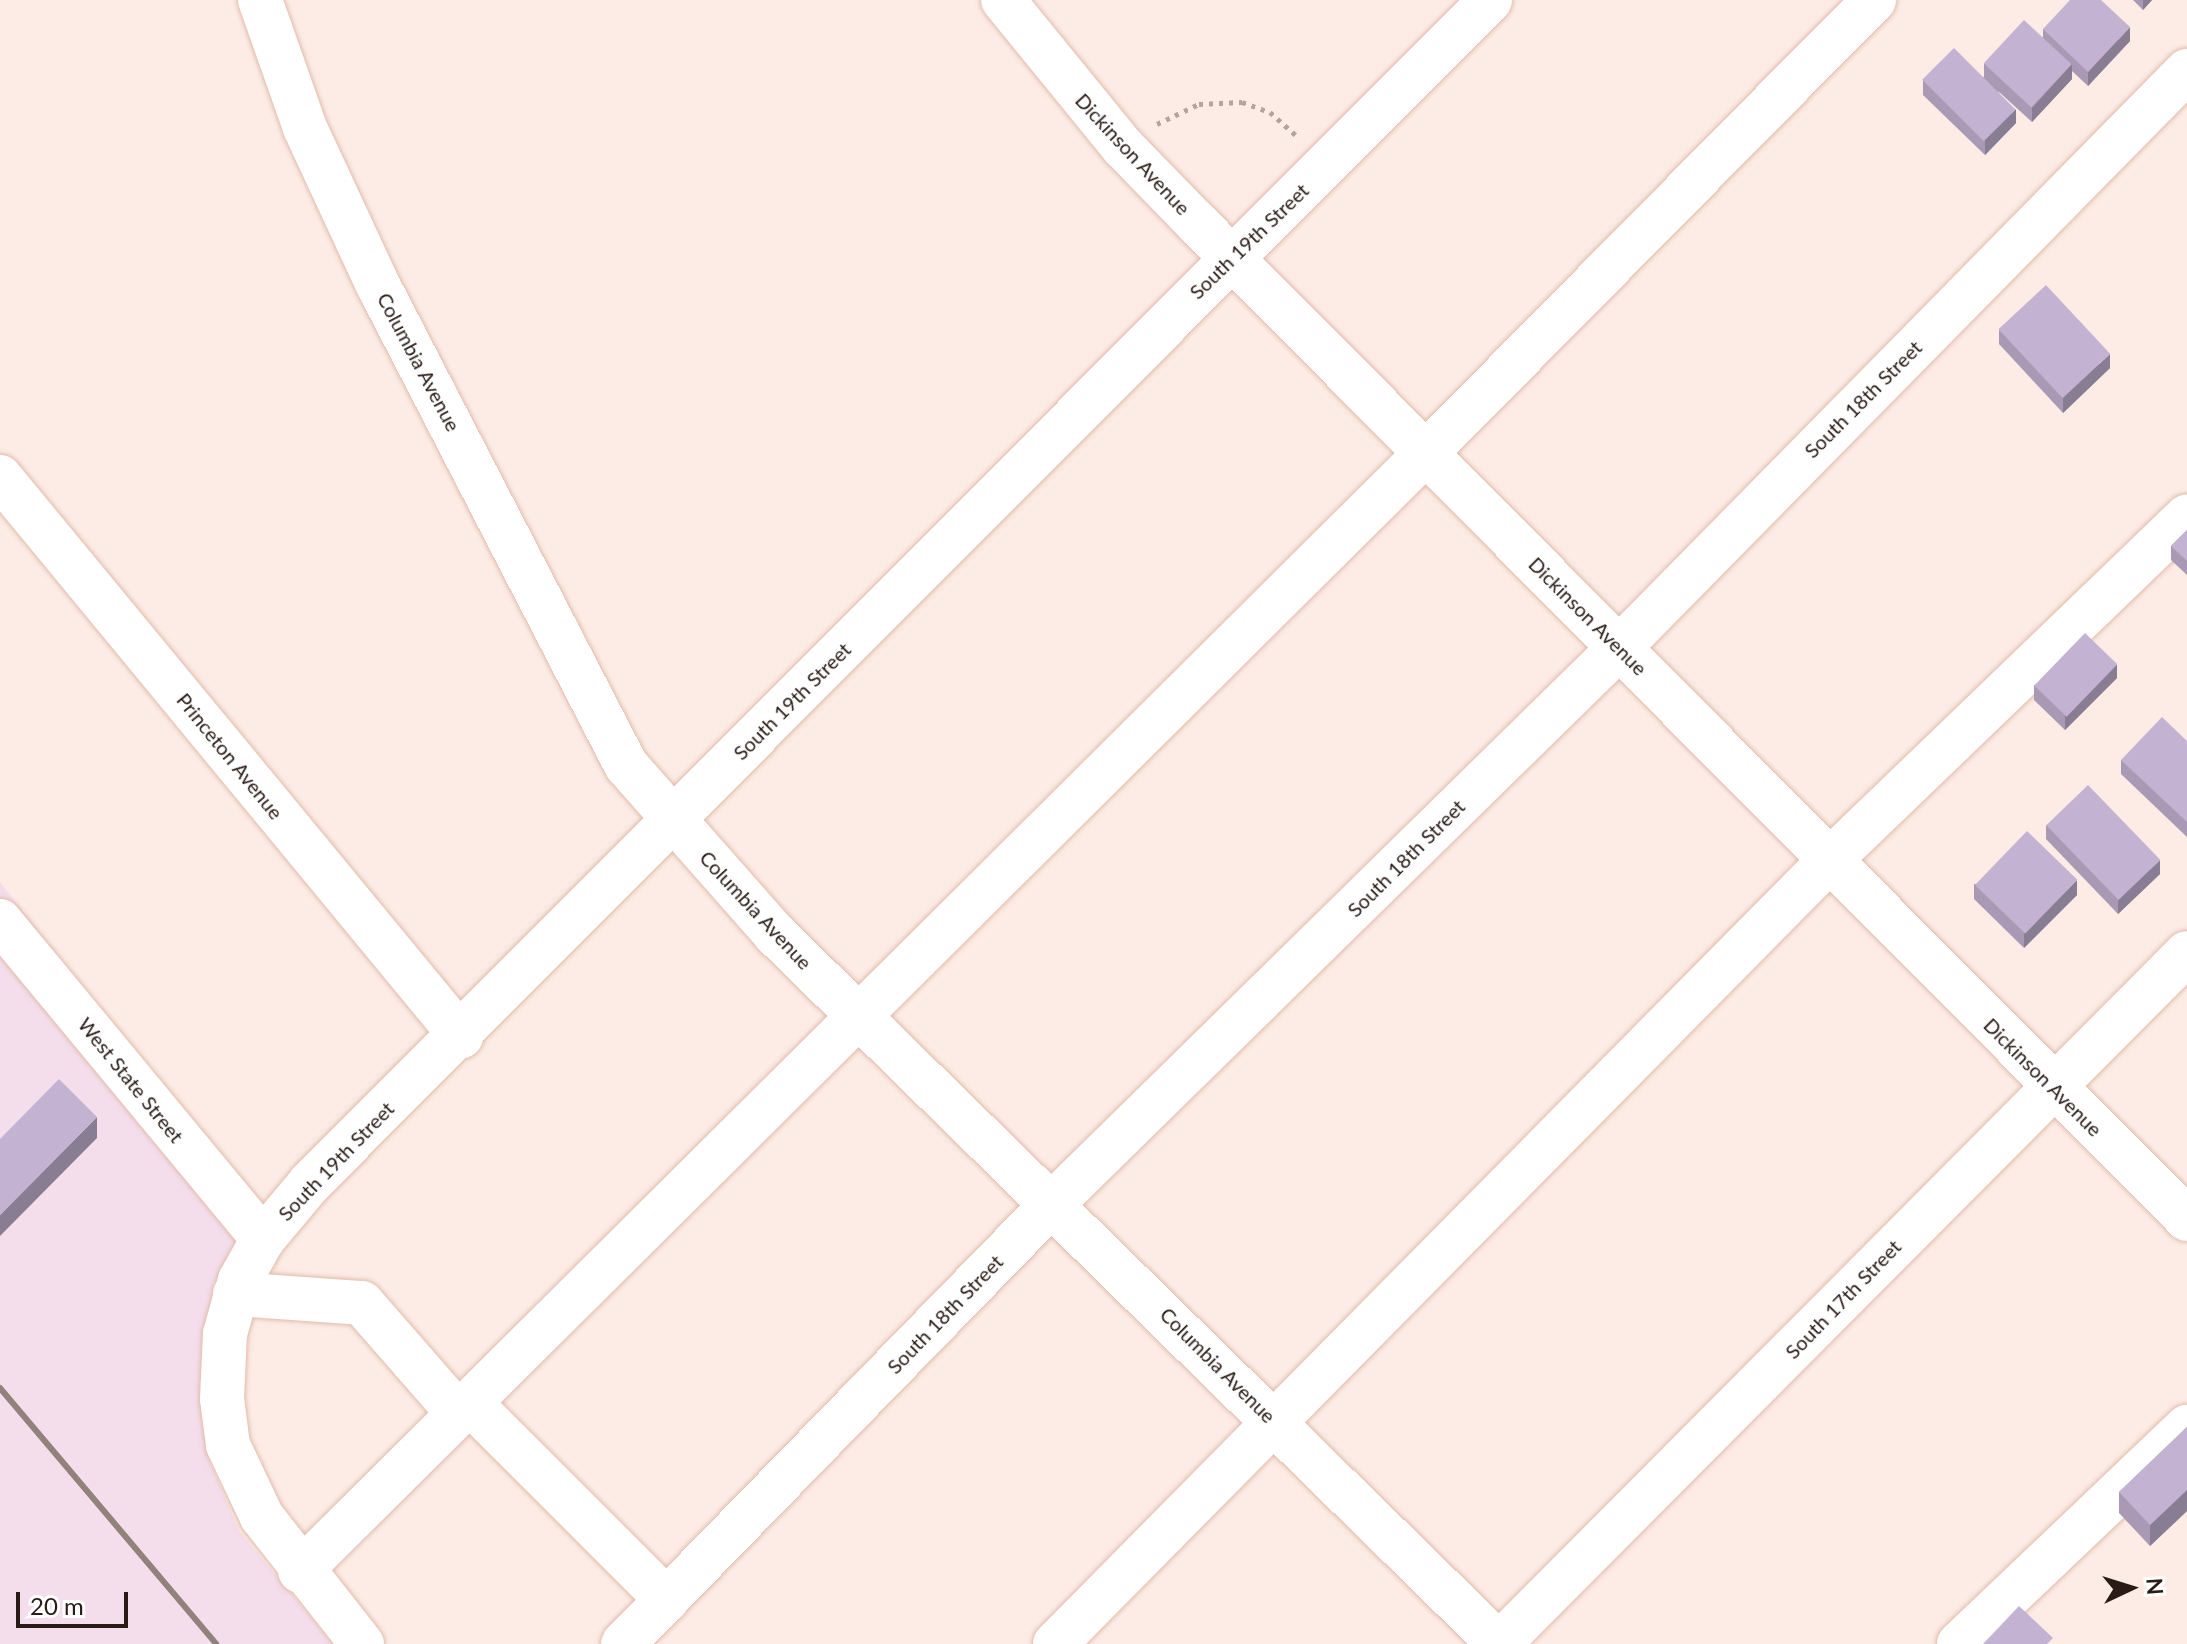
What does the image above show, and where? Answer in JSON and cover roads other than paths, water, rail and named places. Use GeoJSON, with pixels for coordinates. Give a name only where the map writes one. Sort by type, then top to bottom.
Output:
{"type":"FeatureCollection","features":[{"type":"Feature","properties":{"kind":"street","name":"Columbia Avenue"},"geometry":{"type":"LineString","coordinates":[[260,0],[305,128],[378,285],[626,765],[674,822],[858,1015],[1054,1202],[1499,1644]]}},
{"type":"Feature","properties":{"kind":"street","name":"Dickinson Avenue"},"geometry":{"type":"LineString","coordinates":[[1003,0],[1123,147],[1831,859],[2052,1088],[2187,1219]]}},
{"type":"Feature","properties":{"kind":"street","name":"South 19th Street"},"geometry":{"type":"LineString","coordinates":[[300,1571],[234,1464],[222,1399],[225,1334],[235,1294],[263,1239],[310,1183],[461,1036],[1231,256],[1490,0]]}},
{"type":"Feature","properties":{"kind":"street"},"geometry":{"type":"LineString","coordinates":[[362,1644],[300,1571],[1427,452],[1874,0]]}},
{"type":"Feature","properties":{"kind":"street","name":"South 18th Street"},"geometry":{"type":"LineString","coordinates":[[623,1644],[1054,1202],[1619,648],[2187,71]]}},
{"type":"Feature","properties":{"kind":"street","name":"Princeton Avenue"},"geometry":{"type":"LineString","coordinates":[[0,477],[461,1036]]}},
{"type":"Feature","properties":{"kind":"street"},"geometry":{"type":"LineString","coordinates":[[1055,1644],[1278,1424],[1831,859],[2187,516]]}},
{"type":"Feature","properties":{"kind":"street","name":"West State Street"},"geometry":{"type":"LineString","coordinates":[[0,921],[263,1239]]}},
{"type":"Feature","properties":{"kind":"street","name":"South 17th Street"},"geometry":{"type":"LineString","coordinates":[[1499,1644],[2187,953]]}},
{"type":"Feature","properties":{"kind":"street"},"geometry":{"type":"LineString","coordinates":[[235,1294],[362,1303],[464,1408],[667,1600]]}},
{"type":"Feature","properties":{"kind":"street"},"geometry":{"type":"LineString","coordinates":[[1959,1644],[2187,1427]]}},
{"type":"Feature","properties":{"kind":"railway"},"geometry":{"type":"LineString","coordinates":[[0,1388],[216,1644]]}}]}
